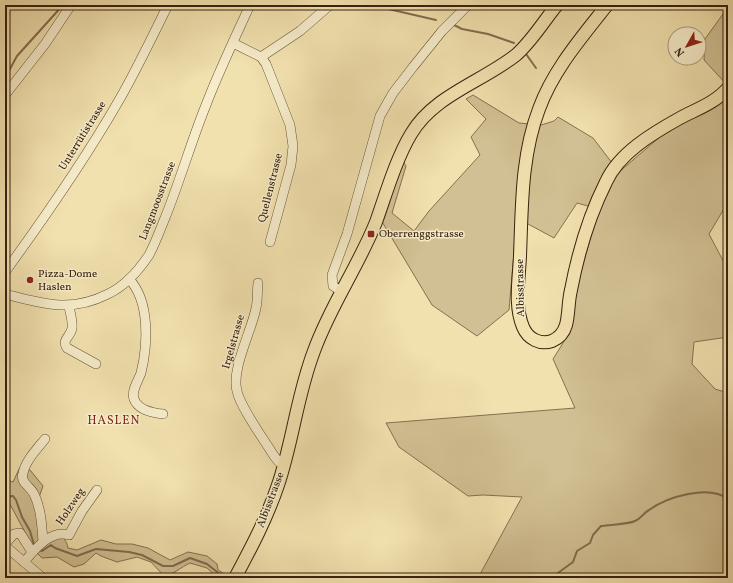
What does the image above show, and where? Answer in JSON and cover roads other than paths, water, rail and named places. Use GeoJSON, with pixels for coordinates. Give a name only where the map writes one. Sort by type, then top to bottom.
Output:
{"type":"FeatureCollection","features":[{"type":"Feature","properties":{"kind":"main road","name":"Albisstrasse"},"geometry":{"type":"LineString","coordinates":[[235,578],[250,551],[278,485],[306,373],[326,320],[371,234],[410,135],[437,106],[451,95],[516,54],[530,40],[557,5]]}},
{"type":"Feature","properties":{"kind":"main road","name":"Albisstrasse"},"geometry":{"type":"LineString","coordinates":[[607,5],[570,53],[551,84],[540,107],[530,134],[524,176],[519,287],[521,321],[524,330],[531,338],[542,342],[552,341],[558,337],[564,329],[571,290],[586,231],[606,181],[616,164],[660,130],[680,118],[713,102],[728,88]]}},
{"type":"Feature","properties":{"kind":"street"},"geometry":{"type":"LineString","coordinates":[[5,96],[45,44],[71,5]]}},
{"type":"Feature","properties":{"kind":"street","name":"Unterrütistrasse"},"geometry":{"type":"LineString","coordinates":[[5,272],[54,204],[102,128],[132,77],[168,5]]}},
{"type":"Feature","properties":{"kind":"street","name":"Langmoosstrasse"},"geometry":{"type":"LineString","coordinates":[[5,294],[52,305],[69,306],[109,294],[129,279],[140,267],[151,250],[176,190],[206,104],[250,5]]}},
{"type":"Feature","properties":{"kind":"street"},"geometry":{"type":"LineString","coordinates":[[233,43],[261,57],[288,40],[330,5]]}},
{"type":"Feature","properties":{"kind":"street"},"geometry":{"type":"LineString","coordinates":[[341,291],[333,286],[332,275],[347,234],[380,116],[393,94],[413,67],[442,31],[468,5]]}},
{"type":"Feature","properties":{"kind":"street","name":"Quellenstrasse"},"geometry":{"type":"LineString","coordinates":[[261,57],[266,64],[285,110],[290,125],[293,146],[291,165],[270,242]]}},
{"type":"Feature","properties":{"kind":"street"},"geometry":{"type":"LineString","coordinates":[[129,279],[142,299],[146,333],[143,363],[134,392],[134,399],[138,406],[151,412],[163,414]]}},
{"type":"Feature","properties":{"kind":"street","name":"Irgelstrasse"},"geometry":{"type":"LineString","coordinates":[[258,283],[257,307],[242,351],[235,382],[237,393],[246,410],[274,456],[279,462],[284,463]]}},
{"type":"Feature","properties":{"kind":"street"},"geometry":{"type":"LineString","coordinates":[[69,306],[72,329],[65,340],[65,345],[67,348],[96,364]]}},
{"type":"Feature","properties":{"kind":"street"},"geometry":{"type":"LineString","coordinates":[[24,562],[43,542],[43,531],[38,506],[33,493],[23,481],[23,474],[28,463],[45,439]]}},
{"type":"Feature","properties":{"kind":"street","name":"Holzweg"},"geometry":{"type":"LineString","coordinates":[[43,542],[57,534],[69,535],[82,511],[97,490]]}},
{"type":"Feature","properties":{"kind":"street"},"geometry":{"type":"LineString","coordinates":[[32,552],[20,533],[14,534],[5,545],[43,578]]}},
{"type":"Feature","properties":{"kind":"waterway"},"geometry":{"type":"LineString","coordinates":[[5,78],[17,56],[63,5]]}},
{"type":"Feature","properties":{"kind":"waterway"},"geometry":{"type":"LineString","coordinates":[[371,5],[436,20]]}},
{"type":"Feature","properties":{"kind":"waterway"},"geometry":{"type":"LineString","coordinates":[[454,25],[462,29],[488,34],[514,43]]}},
{"type":"Feature","properties":{"kind":"waterway"},"geometry":{"type":"LineString","coordinates":[[526,54],[536,68]]}},
{"type":"Feature","properties":{"kind":"waterway"},"geometry":{"type":"LineString","coordinates":[[551,578],[573,562],[577,551],[590,543],[593,535],[601,526],[624,524],[635,521],[657,505],[688,494],[699,492],[710,493],[720,495],[728,499]]}},
{"type":"Feature","properties":{"kind":"waterway"},"geometry":{"type":"LineString","coordinates":[[5,497],[13,496],[16,500],[22,517],[30,531],[34,545]]}},
{"type":"Feature","properties":{"kind":"waterway"},"geometry":{"type":"LineString","coordinates":[[39,550],[42,551],[51,545],[55,548],[77,556],[96,549],[129,552],[142,555],[163,566],[173,566],[190,558],[207,564],[226,578]]}},
{"type":"Feature","properties":{"kind":"place","name":"Oberrenggstrasse"},"geometry":{"type":"Point","coordinates":[371,234]}},
{"type":"Feature","properties":{"kind":"place","name":"Pizza-Dome Haslen"},"geometry":{"type":"Point","coordinates":[30,280]}},
{"type":"Feature","properties":{"kind":"district","name":"HASLEN"},"geometry":{"type":"Point","coordinates":[114,421]}}]}
